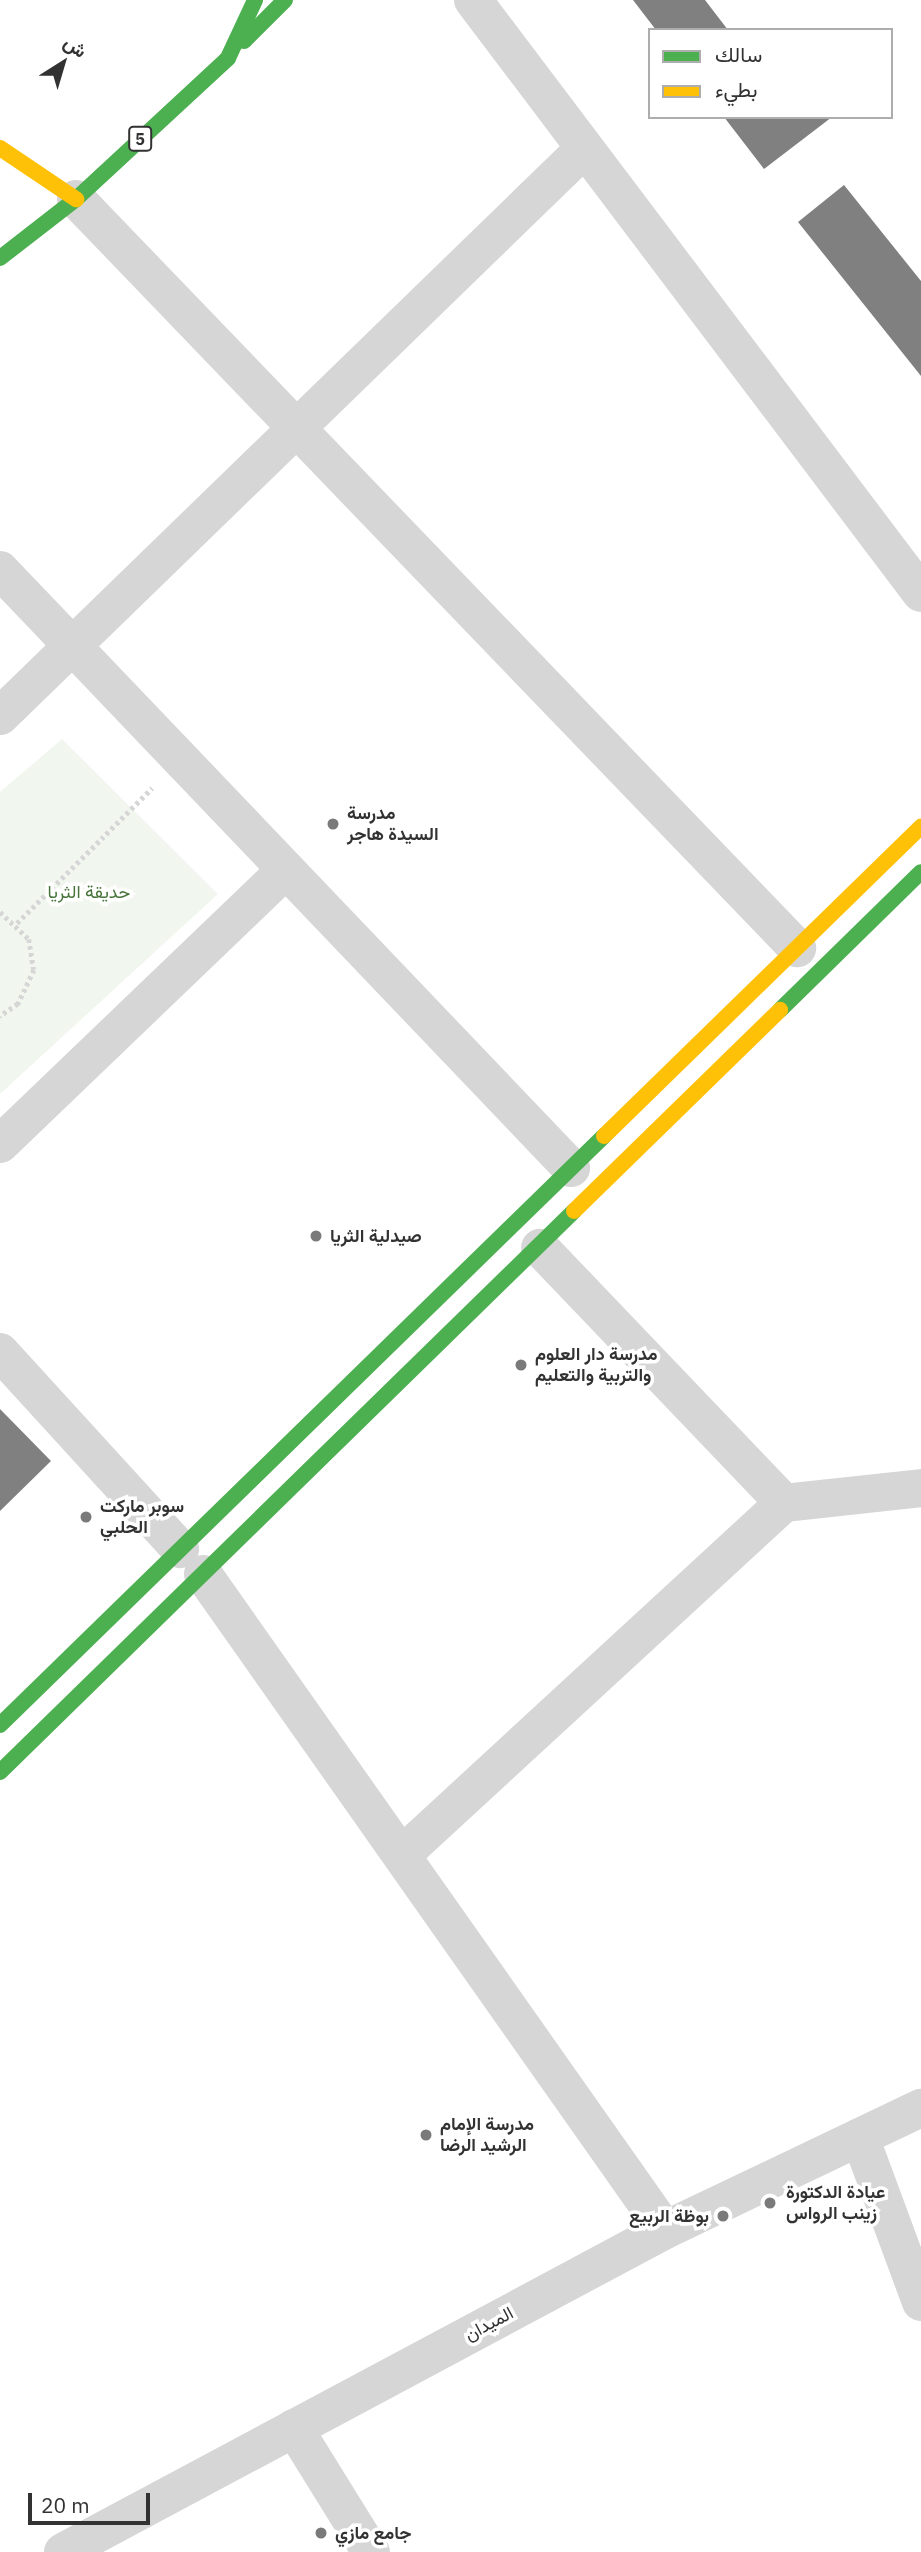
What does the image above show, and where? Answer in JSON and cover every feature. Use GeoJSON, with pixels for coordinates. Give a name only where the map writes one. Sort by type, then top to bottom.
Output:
{"type":"FeatureCollection","features":[{"type":"Feature","properties":{"kind":"main road","name":"5"},"geometry":{"type":"LineString","coordinates":[[0,258],[76,199],[228,58],[255,0]]}},
{"type":"Feature","properties":{"kind":"main road"},"geometry":{"type":"LineString","coordinates":[[228,58],[285,0]]}},
{"type":"Feature","properties":{"kind":"main road"},"geometry":{"type":"LineString","coordinates":[[0,148],[76,199]]}},
{"type":"Feature","properties":{"kind":"main road"},"geometry":{"type":"LineString","coordinates":[[0,1772],[191,1562],[572,1168],[921,827]]}},
{"type":"Feature","properties":{"kind":"main road"},"geometry":{"type":"LineString","coordinates":[[0,1724],[191,1562],[540,1248],[921,872]]}},
{"type":"Feature","properties":{"kind":"street"},"geometry":{"type":"LineString","coordinates":[[473,0],[582,151],[921,593]]}},
{"type":"Feature","properties":{"kind":"street"},"geometry":{"type":"LineString","coordinates":[[0,716],[72,649],[296,425],[582,151]]}},
{"type":"Feature","properties":{"kind":"street"},"geometry":{"type":"LineString","coordinates":[[76,199],[797,948]]}},
{"type":"Feature","properties":{"kind":"street"},"geometry":{"type":"LineString","coordinates":[[0,570],[72,649],[572,1168]]}},
{"type":"Feature","properties":{"kind":"street"},"geometry":{"type":"LineString","coordinates":[[0,1144],[285,870]]}},
{"type":"Feature","properties":{"kind":"street"},"geometry":{"type":"LineString","coordinates":[[540,1248],[784,1503]]}},
{"type":"Feature","properties":{"kind":"street"},"geometry":{"type":"LineString","coordinates":[[0,1352],[191,1562],[404,1853],[665,2230]]}},
{"type":"Feature","properties":{"kind":"street"},"geometry":{"type":"LineString","coordinates":[[404,1853],[784,1503],[921,1488]]}},
{"type":"Feature","properties":{"kind":"street","name":"الميدان"},"geometry":{"type":"LineString","coordinates":[[67,2551],[665,2230],[921,2108]]}},
{"type":"Feature","properties":{"kind":"street"},"geometry":{"type":"LineString","coordinates":[[860,2137],[921,2302]]}},
{"type":"Feature","properties":{"kind":"street"},"geometry":{"type":"LineString","coordinates":[[293,2428],[371,2552]]}},
{"type":"Feature","properties":{"kind":"path"},"geometry":{"type":"LineString","coordinates":[[17,923],[179,760]]}},
{"type":"Feature","properties":{"kind":"path"},"geometry":{"type":"LineString","coordinates":[[0,912],[17,923],[29,939],[34,970],[18,1004],[0,1016]]}},
{"type":"Feature","properties":{"kind":"green space","name":"حديقة الثريا"},"geometry":{"type":"Polygon","coordinates":[[[62,739],[218,894],[0,1094],[0,792],[62,739]]]}},
{"type":"Feature","properties":{"kind":"building"},"geometry":{"type":"Polygon","coordinates":[[[633,0],[705,0],[726,28],[654,28],[633,0]]]}},
{"type":"Feature","properties":{"kind":"building"},"geometry":{"type":"Polygon","coordinates":[[[726,119],[829,119],[764,169],[726,119]]]}},
{"type":"Feature","properties":{"kind":"building"},"geometry":{"type":"Polygon","coordinates":[[[844,185],[921,281],[921,376],[798,222],[844,185]]]}},
{"type":"Feature","properties":{"kind":"building"},"geometry":{"type":"Polygon","coordinates":[[[0,1409],[51,1461],[0,1511],[0,1409]]]}},
{"type":"Feature","properties":{"kind":"traffic: fast"},"geometry":{"type":"LineString","coordinates":[[0,258],[76,199],[228,58],[255,0]]}},
{"type":"Feature","properties":{"kind":"traffic: fast"},"geometry":{"type":"LineString","coordinates":[[244,41],[285,0]]}},
{"type":"Feature","properties":{"kind":"traffic: fast"},"geometry":{"type":"LineString","coordinates":[[780,1010],[921,872]]}},
{"type":"Feature","properties":{"kind":"traffic: fast"},"geometry":{"type":"LineString","coordinates":[[0,1725],[604,1136]]}},
{"type":"Feature","properties":{"kind":"traffic: fast"},"geometry":{"type":"LineString","coordinates":[[0,1772],[574,1211]]}},
{"type":"Feature","properties":{"kind":"traffic: slow"},"geometry":{"type":"LineString","coordinates":[[0,148],[76,199]]}},
{"type":"Feature","properties":{"kind":"traffic: slow"},"geometry":{"type":"LineString","coordinates":[[604,1136],[921,827]]}},
{"type":"Feature","properties":{"kind":"traffic: slow"},"geometry":{"type":"LineString","coordinates":[[574,1211],[780,1010]]}},
{"type":"Feature","properties":{"kind":"place","name":"مدرسة السيدة هاجر"},"geometry":{"type":"Point","coordinates":[333,824]}},
{"type":"Feature","properties":{"kind":"place","name":"صيدلية الثريا"},"geometry":{"type":"Point","coordinates":[316,1236]}},
{"type":"Feature","properties":{"kind":"place","name":"مدرسة دار العلوم والتربية والتعليم"},"geometry":{"type":"Point","coordinates":[521,1365]}},
{"type":"Feature","properties":{"kind":"place","name":"سوبر ماركت الحلبي"},"geometry":{"type":"Point","coordinates":[86,1517]}},
{"type":"Feature","properties":{"kind":"place","name":"مدرسة الإمام الرشيد الرضا"},"geometry":{"type":"Point","coordinates":[426,2135]}},
{"type":"Feature","properties":{"kind":"place","name":"عيادة الدكتورة زينب الرواس"},"geometry":{"type":"Point","coordinates":[770,2203]}},
{"type":"Feature","properties":{"kind":"place","name":"بوظة الربيع"},"geometry":{"type":"Point","coordinates":[723,2216]}},
{"type":"Feature","properties":{"kind":"place","name":"جامع مازي"},"geometry":{"type":"Point","coordinates":[321,2533]}}]}
